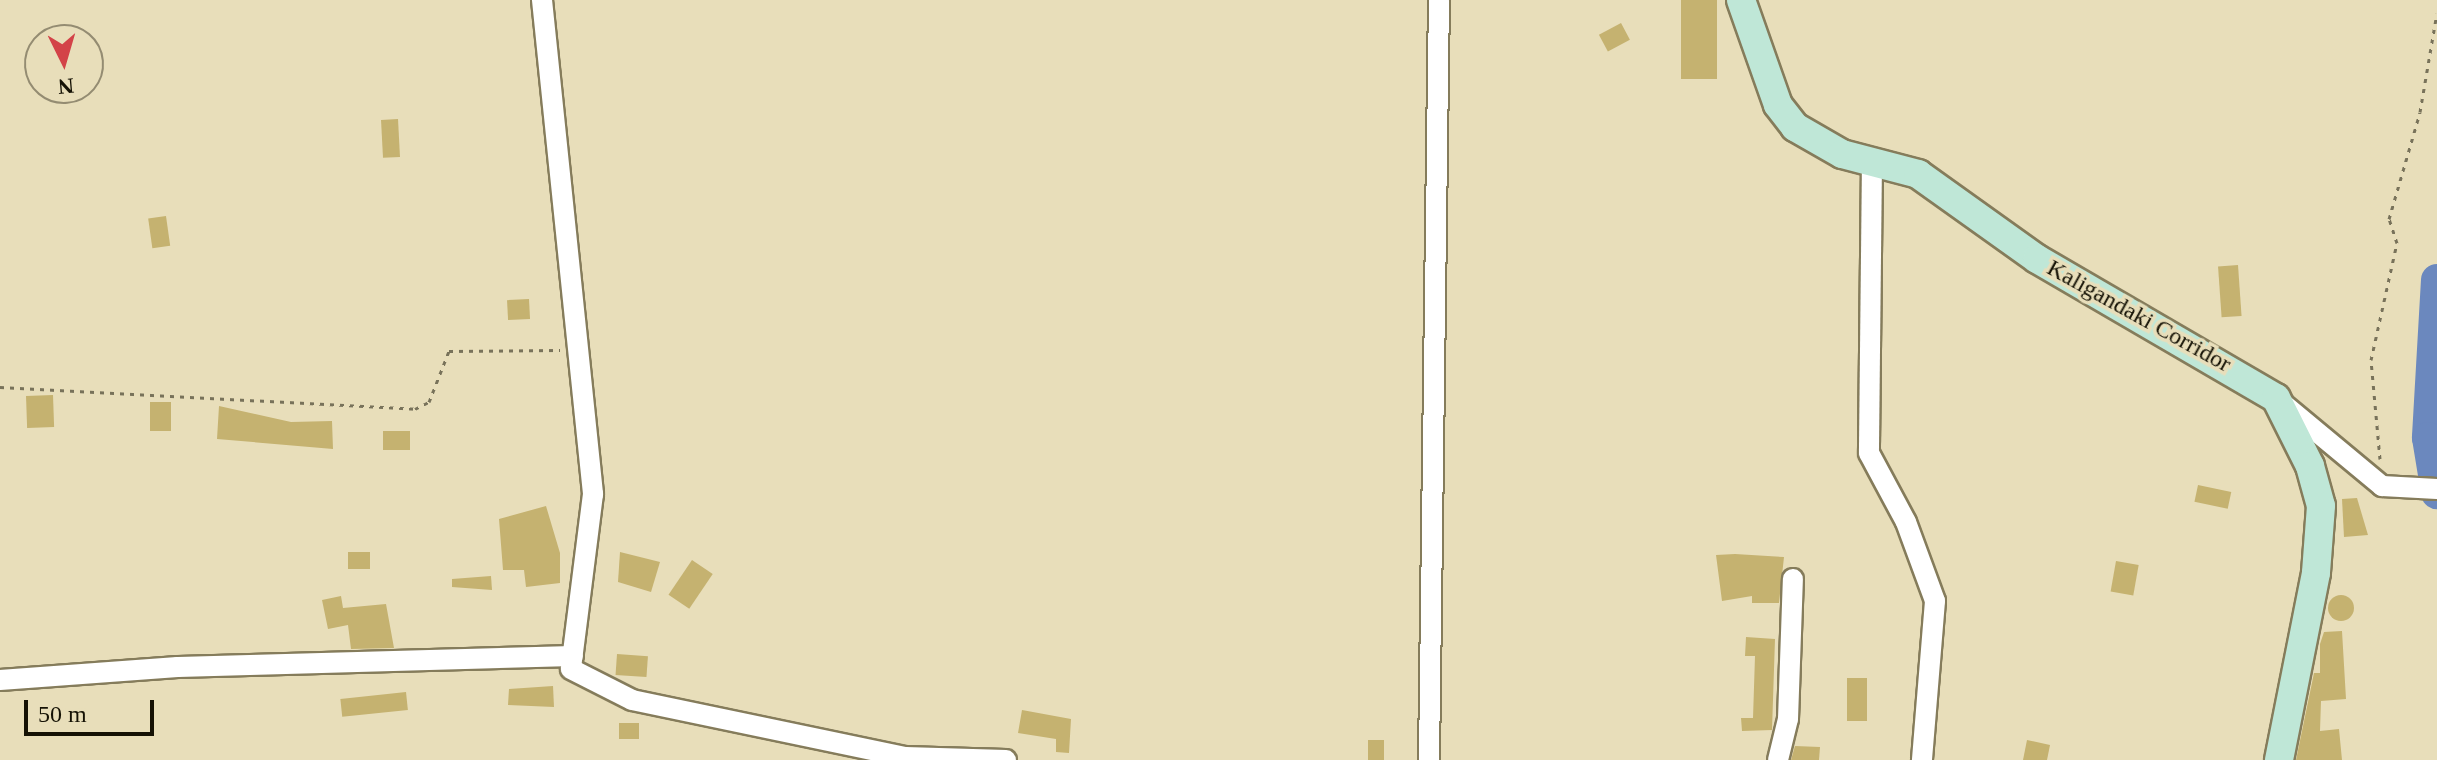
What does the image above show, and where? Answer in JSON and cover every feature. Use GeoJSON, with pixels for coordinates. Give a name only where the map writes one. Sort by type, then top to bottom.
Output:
{"type":"FeatureCollection","features":[{"type":"Feature","properties":{"kind":"main road","name":"Kaligandaki Corridor"},"geometry":{"type":"LineString","coordinates":[[1741,0],[1778,105],[1795,127],[1842,154],[1918,174],[2037,259],[2276,398]]}},
{"type":"Feature","properties":{"kind":"main road"},"geometry":{"type":"LineString","coordinates":[[2276,398],[2310,466],[2321,506],[2316,573],[2279,760]]}},
{"type":"Feature","properties":{"kind":"street"},"geometry":{"type":"LineString","coordinates":[[542,0],[593,494],[571,669],[632,700],[905,757],[1006,760]]}},
{"type":"Feature","properties":{"kind":"street"},"geometry":{"type":"LineString","coordinates":[[1429,760],[1439,0]]}},
{"type":"Feature","properties":{"kind":"street"},"geometry":{"type":"LineString","coordinates":[[1872,160],[1869,453],[1906,522],[1935,601],[1922,760]]}},
{"type":"Feature","properties":{"kind":"street"},"geometry":{"type":"LineString","coordinates":[[2276,398],[2382,486],[2437,489]]}},
{"type":"Feature","properties":{"kind":"street"},"geometry":{"type":"LineString","coordinates":[[1778,760],[1788,719],[1793,579]]}},
{"type":"Feature","properties":{"kind":"street"},"geometry":{"type":"LineString","coordinates":[[0,680],[178,667],[573,656]]}},
{"type":"Feature","properties":{"kind":"path"},"geometry":{"type":"LineString","coordinates":[[2382,486],[2371,360],[2397,243],[2389,219],[2420,112],[2437,13]]}},
{"type":"Feature","properties":{"kind":"path"},"geometry":{"type":"LineString","coordinates":[[0,387],[415,409],[429,402],[449,351],[577,349]]}},
{"type":"Feature","properties":{"kind":"building"},"geometry":{"type":"Polygon","coordinates":[[[1681,0],[1717,0],[1717,79],[1681,79],[1681,0]]]}},
{"type":"Feature","properties":{"kind":"building"},"geometry":{"type":"Polygon","coordinates":[[[1621,23],[1630,40],[1608,52],[1599,35],[1621,23]]]}},
{"type":"Feature","properties":{"kind":"building"},"geometry":{"type":"Polygon","coordinates":[[[398,119],[400,157],[383,158],[381,120],[398,119]]]}},
{"type":"Feature","properties":{"kind":"building"},"geometry":{"type":"Polygon","coordinates":[[[166,216],[170,246],[152,248],[148,219],[166,216]]]}},
{"type":"Feature","properties":{"kind":"building"},"geometry":{"type":"Polygon","coordinates":[[[2238,265],[2242,316],[2222,317],[2218,266],[2238,265]]]}},
{"type":"Feature","properties":{"kind":"building"},"geometry":{"type":"Polygon","coordinates":[[[529,299],[530,319],[508,320],[507,300],[529,299]]]}},
{"type":"Feature","properties":{"kind":"building"},"geometry":{"type":"Polygon","coordinates":[[[53,395],[54,427],[27,428],[26,396],[53,395]]]}},
{"type":"Feature","properties":{"kind":"building"},"geometry":{"type":"Polygon","coordinates":[[[150,402],[171,402],[171,431],[150,431],[150,402]]]}},
{"type":"Feature","properties":{"kind":"building"},"geometry":{"type":"Polygon","coordinates":[[[219,406],[291,422],[332,421],[333,449],[217,439],[219,406]]]}},
{"type":"Feature","properties":{"kind":"building"},"geometry":{"type":"Polygon","coordinates":[[[383,431],[410,431],[410,450],[383,450],[383,431]]]}},
{"type":"Feature","properties":{"kind":"building"},"geometry":{"type":"Polygon","coordinates":[[[2198,485],[2231,492],[2228,509],[2194,502],[2198,485]]]}},
{"type":"Feature","properties":{"kind":"building"},"geometry":{"type":"Polygon","coordinates":[[[2357,498],[2368,535],[2344,537],[2342,499],[2357,498]]]}},
{"type":"Feature","properties":{"kind":"building"},"geometry":{"type":"Polygon","coordinates":[[[546,506],[560,553],[560,583],[526,587],[524,570],[503,570],[499,519],[546,506]]]}},
{"type":"Feature","properties":{"kind":"building"},"geometry":{"type":"Polygon","coordinates":[[[348,552],[370,552],[370,569],[348,569],[348,552]]]}},
{"type":"Feature","properties":{"kind":"building"},"geometry":{"type":"Polygon","coordinates":[[[620,552],[660,562],[651,592],[618,582],[620,552]]]}},
{"type":"Feature","properties":{"kind":"building"},"geometry":{"type":"Polygon","coordinates":[[[1716,555],[1784,557],[1779,603],[1752,603],[1752,596],[1722,601],[1716,555]]]}},
{"type":"Feature","properties":{"kind":"building"},"geometry":{"type":"Polygon","coordinates":[[[692,560],[713,574],[689,609],[669,595],[692,560]]]}},
{"type":"Feature","properties":{"kind":"building"},"geometry":{"type":"Polygon","coordinates":[[[2116,561],[2139,565],[2133,596],[2111,592],[2116,561]]]}},
{"type":"Feature","properties":{"kind":"building"},"geometry":{"type":"Polygon","coordinates":[[[491,576],[492,590],[452,587],[452,579],[491,576]]]}},
{"type":"Feature","properties":{"kind":"building"},"geometry":{"type":"Polygon","coordinates":[[[2341,595],[2350,599],[2354,608],[2350,617],[2341,621],[2332,617],[2328,608],[2332,599],[2341,595]]]}},
{"type":"Feature","properties":{"kind":"building"},"geometry":{"type":"Polygon","coordinates":[[[341,596],[343,608],[386,604],[394,648],[351,649],[348,625],[328,629],[322,600],[341,596]]]}},
{"type":"Feature","properties":{"kind":"building"},"geometry":{"type":"Polygon","coordinates":[[[2342,631],[2346,699],[2321,701],[2320,731],[2339,729],[2342,760],[2296,760],[2314,673],[2320,673],[2320,644],[2324,632],[2342,631]]]}},
{"type":"Feature","properties":{"kind":"building"},"geometry":{"type":"Polygon","coordinates":[[[1746,637],[1775,639],[1772,730],[1742,731],[1741,718],[1753,718],[1755,656],[1745,656],[1746,637]]]}},
{"type":"Feature","properties":{"kind":"building"},"geometry":{"type":"Polygon","coordinates":[[[617,654],[648,656],[646,677],[616,675],[617,654]]]}},
{"type":"Feature","properties":{"kind":"building"},"geometry":{"type":"Polygon","coordinates":[[[1847,678],[1867,678],[1867,721],[1847,721],[1847,678]]]}},
{"type":"Feature","properties":{"kind":"building"},"geometry":{"type":"Polygon","coordinates":[[[553,686],[554,707],[508,705],[509,689],[553,686]]]}},
{"type":"Feature","properties":{"kind":"building"},"geometry":{"type":"Polygon","coordinates":[[[406,692],[408,710],[342,717],[340,699],[406,692]]]}},
{"type":"Feature","properties":{"kind":"building"},"geometry":{"type":"Polygon","coordinates":[[[1022,710],[1071,719],[1069,753],[1056,752],[1056,739],[1018,733],[1022,710]]]}},
{"type":"Feature","properties":{"kind":"building"},"geometry":{"type":"Polygon","coordinates":[[[619,723],[639,723],[639,739],[619,739],[619,723]]]}},
{"type":"Feature","properties":{"kind":"building"},"geometry":{"type":"Polygon","coordinates":[[[1368,740],[1384,740],[1384,760],[1368,760],[1368,740]]]}},
{"type":"Feature","properties":{"kind":"building"},"geometry":{"type":"Polygon","coordinates":[[[2027,740],[2050,745],[2047,760],[2023,760],[2027,740]]]}},
{"type":"Feature","properties":{"kind":"building"},"geometry":{"type":"Polygon","coordinates":[[[1795,746],[1820,747],[1819,760],[1791,760],[1795,746]]]}},
{"type":"Feature","properties":{"kind":"waterway"},"geometry":{"type":"LineString","coordinates":[[2437,280],[2428,438],[2437,493]]}}]}
